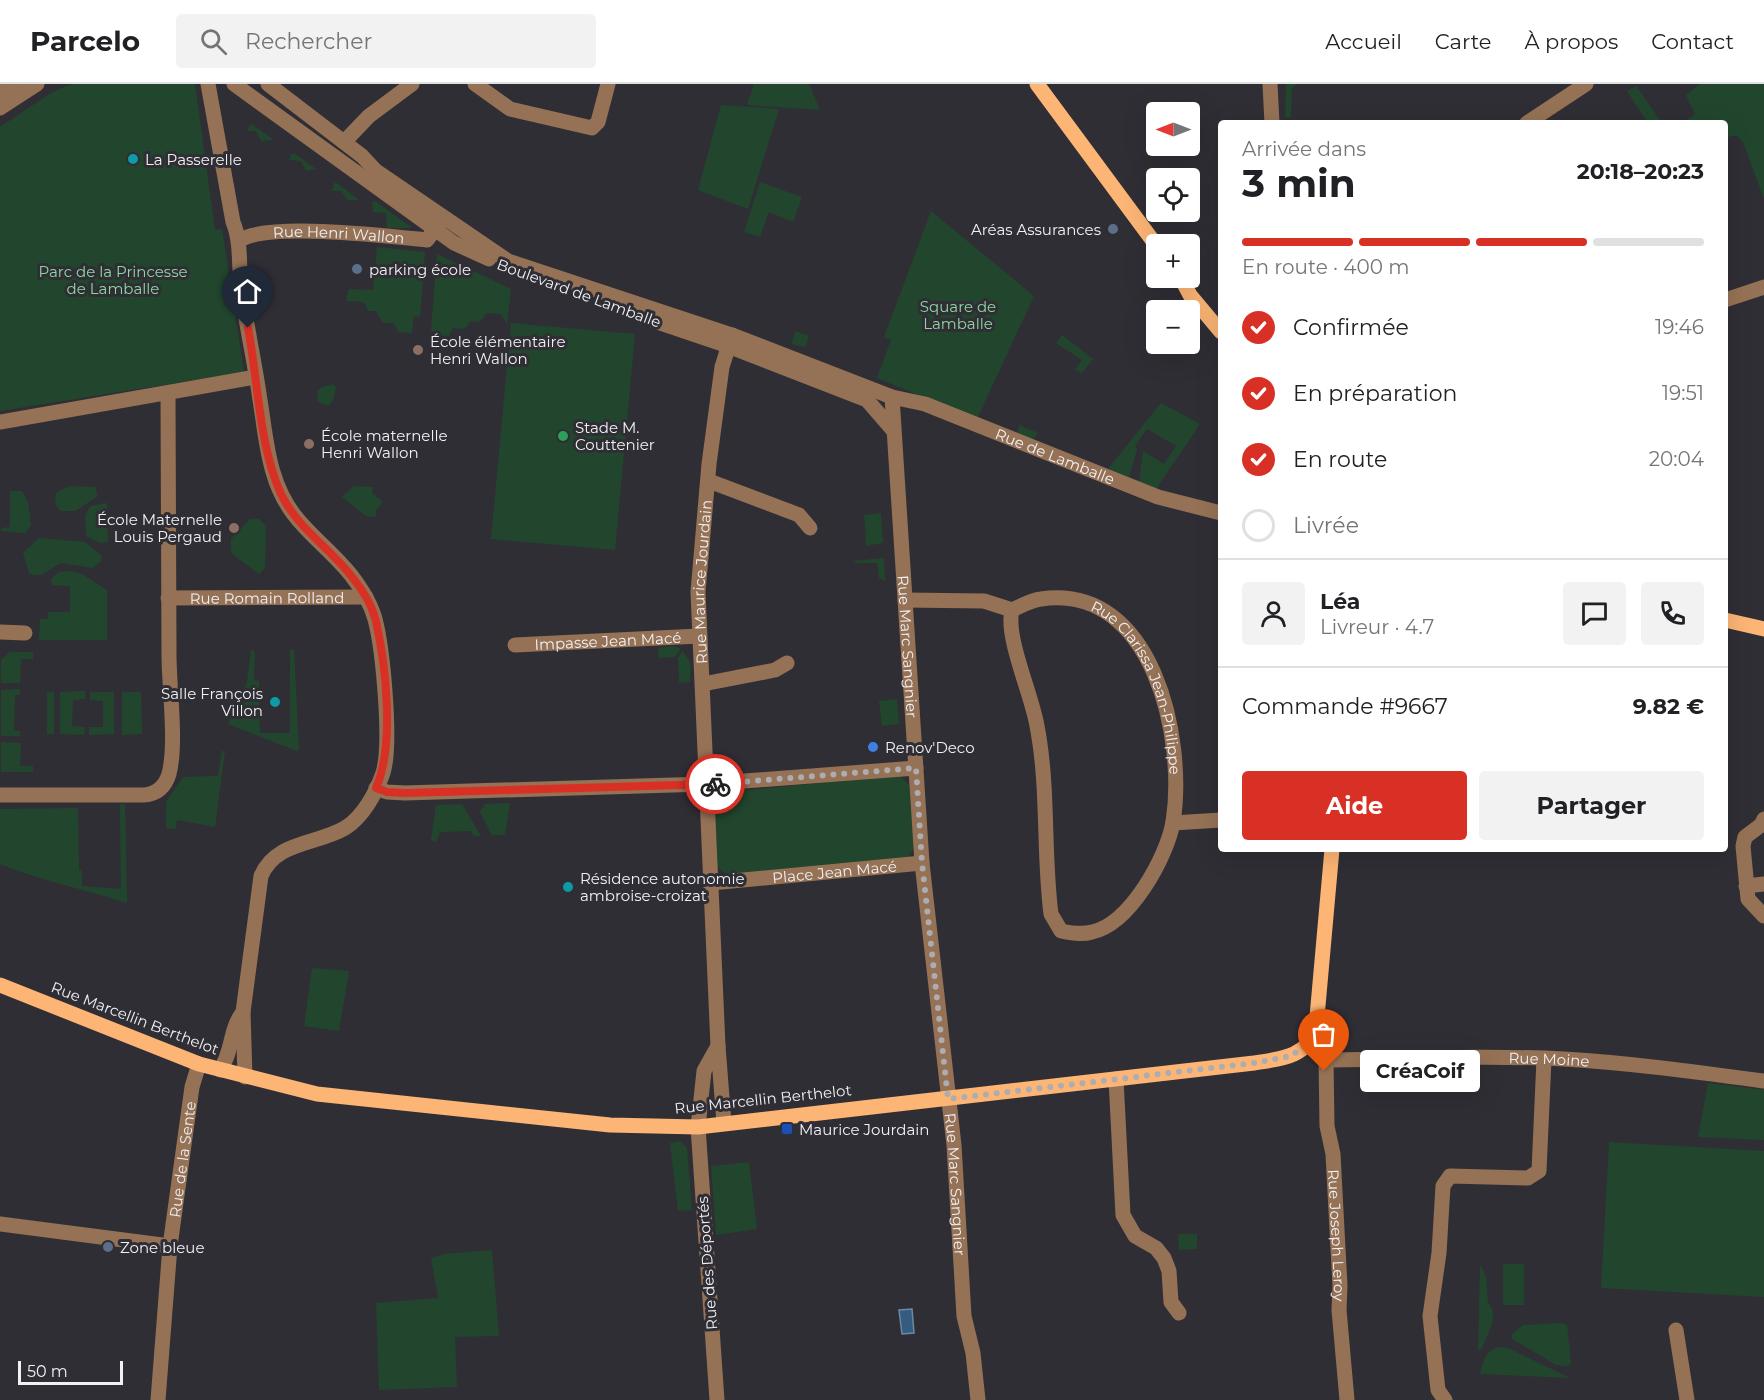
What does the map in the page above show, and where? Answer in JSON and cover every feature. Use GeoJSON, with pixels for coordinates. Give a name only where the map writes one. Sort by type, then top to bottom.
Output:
{"type":"FeatureCollection","features":[{"type":"Feature","properties":{"kind":"main road"},"geometry":{"type":"LineString","coordinates":[[1037,84],[1149,234]]}},
{"type":"Feature","properties":{"kind":"main road"},"geometry":{"type":"LineString","coordinates":[[1186,288],[1218,328]]}},
{"type":"Feature","properties":{"kind":"main road"},"geometry":{"type":"LineString","coordinates":[[1728,621],[1764,629]]}},
{"type":"Feature","properties":{"kind":"main road"},"geometry":{"type":"LineString","coordinates":[[1307,1044],[1316,1028],[1332,852]]}},
{"type":"Feature","properties":{"kind":"main road","name":"Rue Marcellin Berthelot"},"geometry":{"type":"LineString","coordinates":[[0,985],[199,1064],[316,1094],[610,1125],[698,1127],[948,1099],[1274,1060],[1291,1056],[1307,1044]]}},
{"type":"Feature","properties":{"kind":"street"},"geometry":{"type":"LineString","coordinates":[[0,93],[16,84]]}},
{"type":"Feature","properties":{"kind":"street"},"geometry":{"type":"LineString","coordinates":[[0,108],[38,84]]}},
{"type":"Feature","properties":{"kind":"street"},"geometry":{"type":"LineString","coordinates":[[208,84],[233,222],[240,240],[237,252],[270,461],[281,494],[298,523],[343,566],[366,597],[376,621],[386,705],[385,762],[376,788],[363,810],[347,827],[285,850],[265,867],[256,900],[243,1012],[245,1077]]}},
{"type":"Feature","properties":{"kind":"street","name":"Boulevard de Lamballe"},"geometry":{"type":"LineString","coordinates":[[234,84],[439,224]]}},
{"type":"Feature","properties":{"kind":"street","name":"Boulevard de Lamballe"},"geometry":{"type":"LineString","coordinates":[[268,84],[344,142],[439,224],[454,243],[467,247],[506,268],[892,397]]}},
{"type":"Feature","properties":{"kind":"street"},"geometry":{"type":"LineString","coordinates":[[344,142],[369,116],[412,84]]}},
{"type":"Feature","properties":{"kind":"street"},"geometry":{"type":"LineString","coordinates":[[475,84],[510,109],[592,128],[598,122],[608,84]]}},
{"type":"Feature","properties":{"kind":"street"},"geometry":{"type":"LineString","coordinates":[[1269,84],[1272,120]]}},
{"type":"Feature","properties":{"kind":"street"},"geometry":{"type":"LineString","coordinates":[[1532,120],[1586,84]]}},
{"type":"Feature","properties":{"kind":"street","name":"Rue Henri Wallon"},"geometry":{"type":"LineString","coordinates":[[240,240],[251,233],[294,232],[360,234],[427,240],[439,224]]}},
{"type":"Feature","properties":{"kind":"street"},"geometry":{"type":"LineString","coordinates":[[1728,299],[1764,287]]}},
{"type":"Feature","properties":{"kind":"street","name":"Boulevard de Lamballe"},"geometry":{"type":"LineString","coordinates":[[730,341],[867,400],[893,430]]}},
{"type":"Feature","properties":{"kind":"street","name":"Rue Maurice Jourdain"},"geometry":{"type":"LineString","coordinates":[[724,1123],[718,1046],[698,592],[709,464],[722,367],[730,341]]}},
{"type":"Feature","properties":{"kind":"street"},"geometry":{"type":"LineString","coordinates":[[0,422],[256,377]]}},
{"type":"Feature","properties":{"kind":"street"},"geometry":{"type":"LineString","coordinates":[[0,795],[152,795],[163,787],[170,771],[168,394]]}},
{"type":"Feature","properties":{"kind":"street"},"geometry":{"type":"LineString","coordinates":[[892,397],[896,425],[893,430]]}},
{"type":"Feature","properties":{"kind":"street","name":"Rue de Lamballe"},"geometry":{"type":"LineString","coordinates":[[892,397],[925,404],[1158,497],[1218,512]]}},
{"type":"Feature","properties":{"kind":"street","name":"Rue Marc Sangnier"},"geometry":{"type":"LineString","coordinates":[[893,430],[922,863],[959,1206],[958,1237],[964,1316],[973,1353],[978,1400]]}},
{"type":"Feature","properties":{"kind":"street","name":"Rue Maurice Jourdain"},"geometry":{"type":"LineString","coordinates":[[709,481],[799,515],[810,528]]}},
{"type":"Feature","properties":{"kind":"street","name":"Rue Romain Rolland"},"geometry":{"type":"LineString","coordinates":[[168,598],[366,597]]}},
{"type":"Feature","properties":{"kind":"street","name":"Rue Clarissa Jean-Philippe"},"geometry":{"type":"LineString","coordinates":[[1040,599],[1076,601],[1101,610],[1130,635],[1161,686],[1172,732],[1173,824],[1146,885],[1119,916],[1094,932],[1069,933],[1057,928],[1050,901],[1044,782],[1038,726],[1010,630],[1012,610],[1040,599]]}},
{"type":"Feature","properties":{"kind":"street"},"geometry":{"type":"LineString","coordinates":[[905,600],[984,601],[1012,610]]}},
{"type":"Feature","properties":{"kind":"street"},"geometry":{"type":"LineString","coordinates":[[0,632],[25,633]]}},
{"type":"Feature","properties":{"kind":"street","name":"Impasse Jean Macé"},"geometry":{"type":"LineString","coordinates":[[515,645],[699,636]]}},
{"type":"Feature","properties":{"kind":"street","name":"Rue Maurice Jourdain"},"geometry":{"type":"LineString","coordinates":[[703,684],[775,670],[787,663]]}},
{"type":"Feature","properties":{"kind":"street"},"geometry":{"type":"LineString","coordinates":[[376,788],[387,792],[405,793],[706,784],[916,768]]}},
{"type":"Feature","properties":{"kind":"street"},"geometry":{"type":"LineString","coordinates":[[1764,819],[1744,841],[1748,900],[1764,916]]}},
{"type":"Feature","properties":{"kind":"street"},"geometry":{"type":"LineString","coordinates":[[1173,824],[1218,820]]}},
{"type":"Feature","properties":{"kind":"street","name":"Place Jean Macé"},"geometry":{"type":"LineString","coordinates":[[711,883],[922,863]]}},
{"type":"Feature","properties":{"kind":"street"},"geometry":{"type":"LineString","coordinates":[[1746,886],[1764,884]]}},
{"type":"Feature","properties":{"kind":"street"},"geometry":{"type":"LineString","coordinates":[[220,1070],[227,1058],[234,1023],[243,1012]]}},
{"type":"Feature","properties":{"kind":"street"},"geometry":{"type":"LineString","coordinates":[[1307,1044],[1328,1064]]}},
{"type":"Feature","properties":{"kind":"street"},"geometry":{"type":"LineString","coordinates":[[698,1127],[704,1071],[718,1046]]}},
{"type":"Feature","properties":{"kind":"street","name":"Rue Moine"},"geometry":{"type":"LineString","coordinates":[[1328,1064],[1422,1057],[1544,1059],[1648,1066],[1764,1081]]}},
{"type":"Feature","properties":{"kind":"street"},"geometry":{"type":"LineString","coordinates":[[1445,1400],[1438,1390],[1430,1316],[1443,1186],[1445,1180],[1450,1176],[1528,1178],[1539,1171],[1544,1059]]}},
{"type":"Feature","properties":{"kind":"street","name":"Rue de la Sente"},"geometry":{"type":"LineString","coordinates":[[158,1400],[171,1246],[192,1087],[199,1064]]}},
{"type":"Feature","properties":{"kind":"street","name":"Rue Joseph Leroy"},"geometry":{"type":"LineString","coordinates":[[1328,1064],[1327,1126],[1333,1154],[1341,1286],[1339,1310],[1347,1400]]}},
{"type":"Feature","properties":{"kind":"street"},"geometry":{"type":"LineString","coordinates":[[1116,1079],[1123,1215],[1130,1230],[1141,1240],[1156,1248],[1164,1258],[1169,1271],[1171,1302],[1179,1313]]}},
{"type":"Feature","properties":{"kind":"street","name":"Rue des Déportés"},"geometry":{"type":"LineString","coordinates":[[698,1127],[717,1400]]}},
{"type":"Feature","properties":{"kind":"street"},"geometry":{"type":"LineString","coordinates":[[0,1224],[171,1246]]}},
{"type":"Feature","properties":{"kind":"street"},"geometry":{"type":"LineString","coordinates":[[1676,1330],[1687,1400]]}},
{"type":"Feature","properties":{"kind":"green space","name":"Parc de la Princesse de Lamballe"},"geometry":{"type":"Polygon","coordinates":[[[72,84],[195,84],[215,230],[222,229],[244,372],[0,411],[0,127],[51,93],[72,84]]]}},
{"type":"Feature","properties":{"kind":"green space"},"geometry":{"type":"Polygon","coordinates":[[[754,84],[809,84],[820,110],[747,105],[754,84]]]}},
{"type":"Feature","properties":{"kind":"green space"},"geometry":{"type":"Polygon","coordinates":[[[1286,84],[1297,84],[1292,88],[1291,117],[1285,118],[1286,84]]]}},
{"type":"Feature","properties":{"kind":"green space"},"geometry":{"type":"Polygon","coordinates":[[[1700,84],[1764,84],[1764,199],[1743,142],[1737,136],[1728,138],[1728,120],[1687,120],[1695,114],[1686,95],[1700,84]]]}},
{"type":"Feature","properties":{"kind":"green space"},"geometry":{"type":"Polygon","coordinates":[[[1636,86],[1660,120],[1646,120],[1627,91],[1636,86]]]}},
{"type":"Feature","properties":{"kind":"green space"},"geometry":{"type":"Polygon","coordinates":[[[721,105],[779,109],[748,209],[698,190],[721,105]]]}},
{"type":"Feature","properties":{"kind":"green space"},"geometry":{"type":"Polygon","coordinates":[[[251,124],[274,140],[261,141],[256,131],[247,131],[251,124]]]}},
{"type":"Feature","properties":{"kind":"green space"},"geometry":{"type":"Polygon","coordinates":[[[291,154],[295,154],[316,169],[306,171],[301,161],[289,160],[291,154]]]}},
{"type":"Feature","properties":{"kind":"green space"},"geometry":{"type":"Polygon","coordinates":[[[760,182],[802,197],[793,222],[769,212],[760,237],[744,232],[760,182]]]}},
{"type":"Feature","properties":{"kind":"green space"},"geometry":{"type":"Polygon","coordinates":[[[334,183],[359,200],[347,200],[341,191],[332,191],[334,183]]]}},
{"type":"Feature","properties":{"kind":"green space"},"geometry":{"type":"Polygon","coordinates":[[[375,201],[411,228],[387,228],[386,213],[373,212],[372,202],[375,201]]]}},
{"type":"Feature","properties":{"kind":"green space","name":"Square de Lamballe"},"geometry":{"type":"Polygon","coordinates":[[[931,211],[1034,296],[977,419],[877,378],[891,340],[884,337],[931,211]]]}},
{"type":"Feature","properties":{"kind":"green space"},"geometry":{"type":"Polygon","coordinates":[[[377,247],[425,252],[420,317],[414,316],[412,333],[398,332],[394,323],[383,323],[376,311],[368,311],[364,302],[346,301],[349,289],[373,290],[377,247]]]}},
{"type":"Feature","properties":{"kind":"green space"},"geometry":{"type":"Polygon","coordinates":[[[437,254],[511,289],[507,324],[501,314],[486,313],[480,322],[470,321],[465,329],[453,328],[449,336],[435,335],[431,330],[437,254]]]}},
{"type":"Feature","properties":{"kind":"green space","name":"Stade M. Couttenier"},"geometry":{"type":"Polygon","coordinates":[[[511,323],[635,334],[615,550],[491,539],[511,323]]]}},
{"type":"Feature","properties":{"kind":"green space"},"geometry":{"type":"Polygon","coordinates":[[[796,331],[809,336],[805,347],[791,344],[796,331]]]}},
{"type":"Feature","properties":{"kind":"green space"},"geometry":{"type":"Polygon","coordinates":[[[1062,335],[1093,359],[1082,373],[1075,370],[1082,360],[1056,343],[1062,335]]]}},
{"type":"Feature","properties":{"kind":"green space"},"geometry":{"type":"Polygon","coordinates":[[[332,384],[336,387],[333,401],[328,406],[318,402],[317,392],[320,388],[332,384]]]}},
{"type":"Feature","properties":{"kind":"green space"},"geometry":{"type":"Polygon","coordinates":[[[1161,403],[1200,424],[1156,489],[1139,482],[1143,451],[1164,464],[1176,446],[1147,429],[1135,446],[1137,449],[1129,478],[1107,470],[1161,403]]]}},
{"type":"Feature","properties":{"kind":"green space"},"geometry":{"type":"Polygon","coordinates":[[[1019,425],[1038,433],[1032,441],[1017,435],[1019,425]]]}},
{"type":"Feature","properties":{"kind":"green space"},"geometry":{"type":"Polygon","coordinates":[[[69,486],[95,487],[98,496],[75,511],[61,511],[55,504],[56,493],[69,486]]]}},
{"type":"Feature","properties":{"kind":"green space"},"geometry":{"type":"Polygon","coordinates":[[[354,486],[373,487],[372,493],[383,502],[376,510],[376,517],[366,516],[342,497],[354,486]]]}},
{"type":"Feature","properties":{"kind":"green space"},"geometry":{"type":"Polygon","coordinates":[[[10,491],[22,491],[28,502],[31,525],[25,533],[1,531],[2,528],[10,527],[10,491]]]}},
{"type":"Feature","properties":{"kind":"green space"},"geometry":{"type":"Polygon","coordinates":[[[107,503],[108,542],[100,543],[86,536],[85,516],[90,506],[107,503]]]}},
{"type":"Feature","properties":{"kind":"green space"},"geometry":{"type":"Polygon","coordinates":[[[881,513],[883,543],[866,546],[865,530],[871,529],[865,529],[864,515],[881,513]]]}},
{"type":"Feature","properties":{"kind":"green space"},"geometry":{"type":"Polygon","coordinates":[[[250,519],[259,519],[266,526],[265,568],[259,574],[231,553],[231,539],[250,519]]]}},
{"type":"Feature","properties":{"kind":"green space"},"geometry":{"type":"Polygon","coordinates":[[[39,538],[85,542],[101,555],[102,560],[93,568],[61,563],[42,574],[34,575],[29,573],[23,553],[39,538]]]}},
{"type":"Feature","properties":{"kind":"green space"},"geometry":{"type":"Polygon","coordinates":[[[884,558],[885,581],[879,578],[877,563],[853,561],[884,558]]]}},
{"type":"Feature","properties":{"kind":"green space"},"geometry":{"type":"Polygon","coordinates":[[[70,571],[82,574],[107,590],[107,640],[39,640],[40,619],[48,619],[48,612],[70,612],[70,586],[52,585],[51,579],[59,572],[70,571]]]}},
{"type":"Feature","properties":{"kind":"green space"},"geometry":{"type":"Polygon","coordinates":[[[674,646],[681,649],[674,657],[659,658],[658,648],[674,646]]]}},
{"type":"Feature","properties":{"kind":"green space"},"geometry":{"type":"Polygon","coordinates":[[[294,649],[299,750],[297,751],[228,724],[247,682],[251,650],[255,651],[254,680],[259,681],[260,733],[290,733],[290,650],[294,649]]]}},
{"type":"Feature","properties":{"kind":"green space"},"geometry":{"type":"Polygon","coordinates":[[[683,651],[691,664],[690,682],[679,683],[678,657],[683,651]]]}},
{"type":"Feature","properties":{"kind":"green space"},"geometry":{"type":"Polygon","coordinates":[[[10,652],[33,652],[33,659],[21,659],[20,683],[1,683],[1,660],[10,652]]]}},
{"type":"Feature","properties":{"kind":"green space"},"geometry":{"type":"Polygon","coordinates":[[[20,689],[20,695],[15,695],[14,731],[20,731],[20,736],[1,736],[1,690],[20,689]]]}},
{"type":"Feature","properties":{"kind":"green space"},"geometry":{"type":"Polygon","coordinates":[[[85,691],[85,699],[73,700],[72,726],[85,727],[84,735],[60,734],[60,692],[85,691]]]}},
{"type":"Feature","properties":{"kind":"green space"},"geometry":{"type":"Polygon","coordinates":[[[47,692],[54,692],[54,734],[47,734],[47,692]]]}},
{"type":"Feature","properties":{"kind":"green space"},"geometry":{"type":"Polygon","coordinates":[[[90,692],[114,692],[114,734],[89,735],[89,727],[103,727],[103,701],[90,700],[90,692]]]}},
{"type":"Feature","properties":{"kind":"green space"},"geometry":{"type":"Polygon","coordinates":[[[122,692],[141,692],[142,734],[122,735],[122,692]]]}},
{"type":"Feature","properties":{"kind":"green space"},"geometry":{"type":"Polygon","coordinates":[[[897,699],[899,724],[882,726],[879,701],[897,699]]]}},
{"type":"Feature","properties":{"kind":"green space"},"geometry":{"type":"Polygon","coordinates":[[[1,742],[21,743],[20,766],[33,766],[33,772],[1,772],[1,742]]]}},
{"type":"Feature","properties":{"kind":"green space"},"geometry":{"type":"Polygon","coordinates":[[[222,751],[225,751],[215,827],[177,820],[176,829],[166,828],[166,802],[183,777],[218,776],[222,751]]]}},
{"type":"Feature","properties":{"kind":"green space"},"geometry":{"type":"Polygon","coordinates":[[[900,775],[909,785],[914,848],[908,857],[726,874],[717,867],[715,804],[720,793],[900,775]]]}},
{"type":"Feature","properties":{"kind":"green space"},"geometry":{"type":"Polygon","coordinates":[[[510,803],[505,835],[492,835],[480,812],[485,804],[510,803]]]}},
{"type":"Feature","properties":{"kind":"green space"},"geometry":{"type":"Polygon","coordinates":[[[120,804],[125,804],[127,903],[0,864],[0,809],[78,808],[79,870],[82,871],[82,886],[121,889],[120,804]]]}},
{"type":"Feature","properties":{"kind":"green space"},"geometry":{"type":"Polygon","coordinates":[[[462,804],[481,836],[474,836],[471,831],[440,832],[436,842],[431,840],[436,805],[462,804]]]}},
{"type":"Feature","properties":{"kind":"green space"},"geometry":{"type":"Polygon","coordinates":[[[312,968],[349,971],[339,1031],[304,1026],[312,968]]]}},
{"type":"Feature","properties":{"kind":"green space"},"geometry":{"type":"Polygon","coordinates":[[[1708,1083],[1764,1090],[1764,1140],[1698,1137],[1708,1083]]]}},
{"type":"Feature","properties":{"kind":"green space"},"geometry":{"type":"Polygon","coordinates":[[[680,1141],[687,1148],[692,1210],[678,1211],[670,1143],[680,1141]]]}},
{"type":"Feature","properties":{"kind":"green space"},"geometry":{"type":"Polygon","coordinates":[[[1609,1142],[1764,1151],[1764,1297],[1601,1288],[1609,1142]]]}},
{"type":"Feature","properties":{"kind":"green space"},"geometry":{"type":"Polygon","coordinates":[[[749,1162],[757,1229],[716,1235],[711,1166],[749,1162]]]}},
{"type":"Feature","properties":{"kind":"green space"},"geometry":{"type":"Polygon","coordinates":[[[1178,1234],[1197,1234],[1197,1249],[1179,1250],[1178,1234]]]}},
{"type":"Feature","properties":{"kind":"green space"},"geometry":{"type":"Polygon","coordinates":[[[492,1250],[499,1336],[455,1337],[457,1387],[379,1390],[376,1303],[438,1298],[431,1258],[445,1254],[492,1250]]]}},
{"type":"Feature","properties":{"kind":"green space"},"geometry":{"type":"Polygon","coordinates":[[[1503,1264],[1524,1264],[1524,1305],[1503,1305],[1503,1264]]]}},
{"type":"Feature","properties":{"kind":"green space"},"geometry":{"type":"Polygon","coordinates":[[[1480,1265],[1486,1276],[1488,1303],[1493,1318],[1482,1348],[1478,1351],[1480,1265]]]}},
{"type":"Feature","properties":{"kind":"green space"},"geometry":{"type":"Polygon","coordinates":[[[1562,1323],[1567,1325],[1571,1363],[1568,1366],[1556,1365],[1512,1339],[1512,1334],[1523,1325],[1562,1323]]]}},
{"type":"Feature","properties":{"kind":"green space"},"geometry":{"type":"Polygon","coordinates":[[[1502,1347],[1570,1378],[1480,1374],[1484,1359],[1489,1352],[1502,1347]]]}},
{"type":"Feature","properties":{"kind":"water"},"geometry":{"type":"Polygon","coordinates":[[[912,1309],[914,1333],[902,1334],[899,1310],[912,1309]]]}},
{"type":"Feature","properties":{"kind":"way so far"},"geometry":{"type":"LineString","coordinates":[[715,784],[916,768],[922,863],[948,1099],[1274,1060],[1291,1056],[1307,1044],[1326,1060],[1324,1071]]}},
{"type":"Feature","properties":{"kind":"place","name":"La Passerelle"},"geometry":{"type":"Point","coordinates":[133,159]}},
{"type":"Feature","properties":{"kind":"place","name":"Aréas Assurances"},"geometry":{"type":"Point","coordinates":[1113,229]}},
{"type":"Feature","properties":{"kind":"place","name":"parking école"},"geometry":{"type":"Point","coordinates":[357,269]}},
{"type":"Feature","properties":{"kind":"place","name":"École élémentaire Henri Wallon"},"geometry":{"type":"Point","coordinates":[418,350]}},
{"type":"Feature","properties":{"kind":"place","name":"Stade M. Couttenier"},"geometry":{"type":"Point","coordinates":[563,436]}},
{"type":"Feature","properties":{"kind":"place","name":"École maternelle Henri Wallon"},"geometry":{"type":"Point","coordinates":[309,444]}},
{"type":"Feature","properties":{"kind":"place","name":"École Maternelle Louis Pergaud"},"geometry":{"type":"Point","coordinates":[234,528]}},
{"type":"Feature","properties":{"kind":"place","name":"Salle François Villon"},"geometry":{"type":"Point","coordinates":[275,702]}},
{"type":"Feature","properties":{"kind":"place","name":"Renov'Deco"},"geometry":{"type":"Point","coordinates":[873,747]}},
{"type":"Feature","properties":{"kind":"place","name":"Résidence autonomie ambroise-croizat"},"geometry":{"type":"Point","coordinates":[568,887]}},
{"type":"Feature","properties":{"kind":"place","name":"CréaCoif"},"geometry":{"type":"Point","coordinates":[1324,1071]}},
{"type":"Feature","properties":{"kind":"place","name":"Maurice Jourdain"},"geometry":{"type":"Point","coordinates":[787,1129]}},
{"type":"Feature","properties":{"kind":"place","name":"Zone bleue"},"geometry":{"type":"Point","coordinates":[108,1247]}},
{"type":"Feature","properties":{"kind":"route"},"geometry":{"type":"LineString","coordinates":[[248,328],[270,461],[281,494],[298,523],[352,576],[366,597],[376,621],[386,705],[384,771],[376,788],[387,792],[405,793],[715,784]]}}]}
